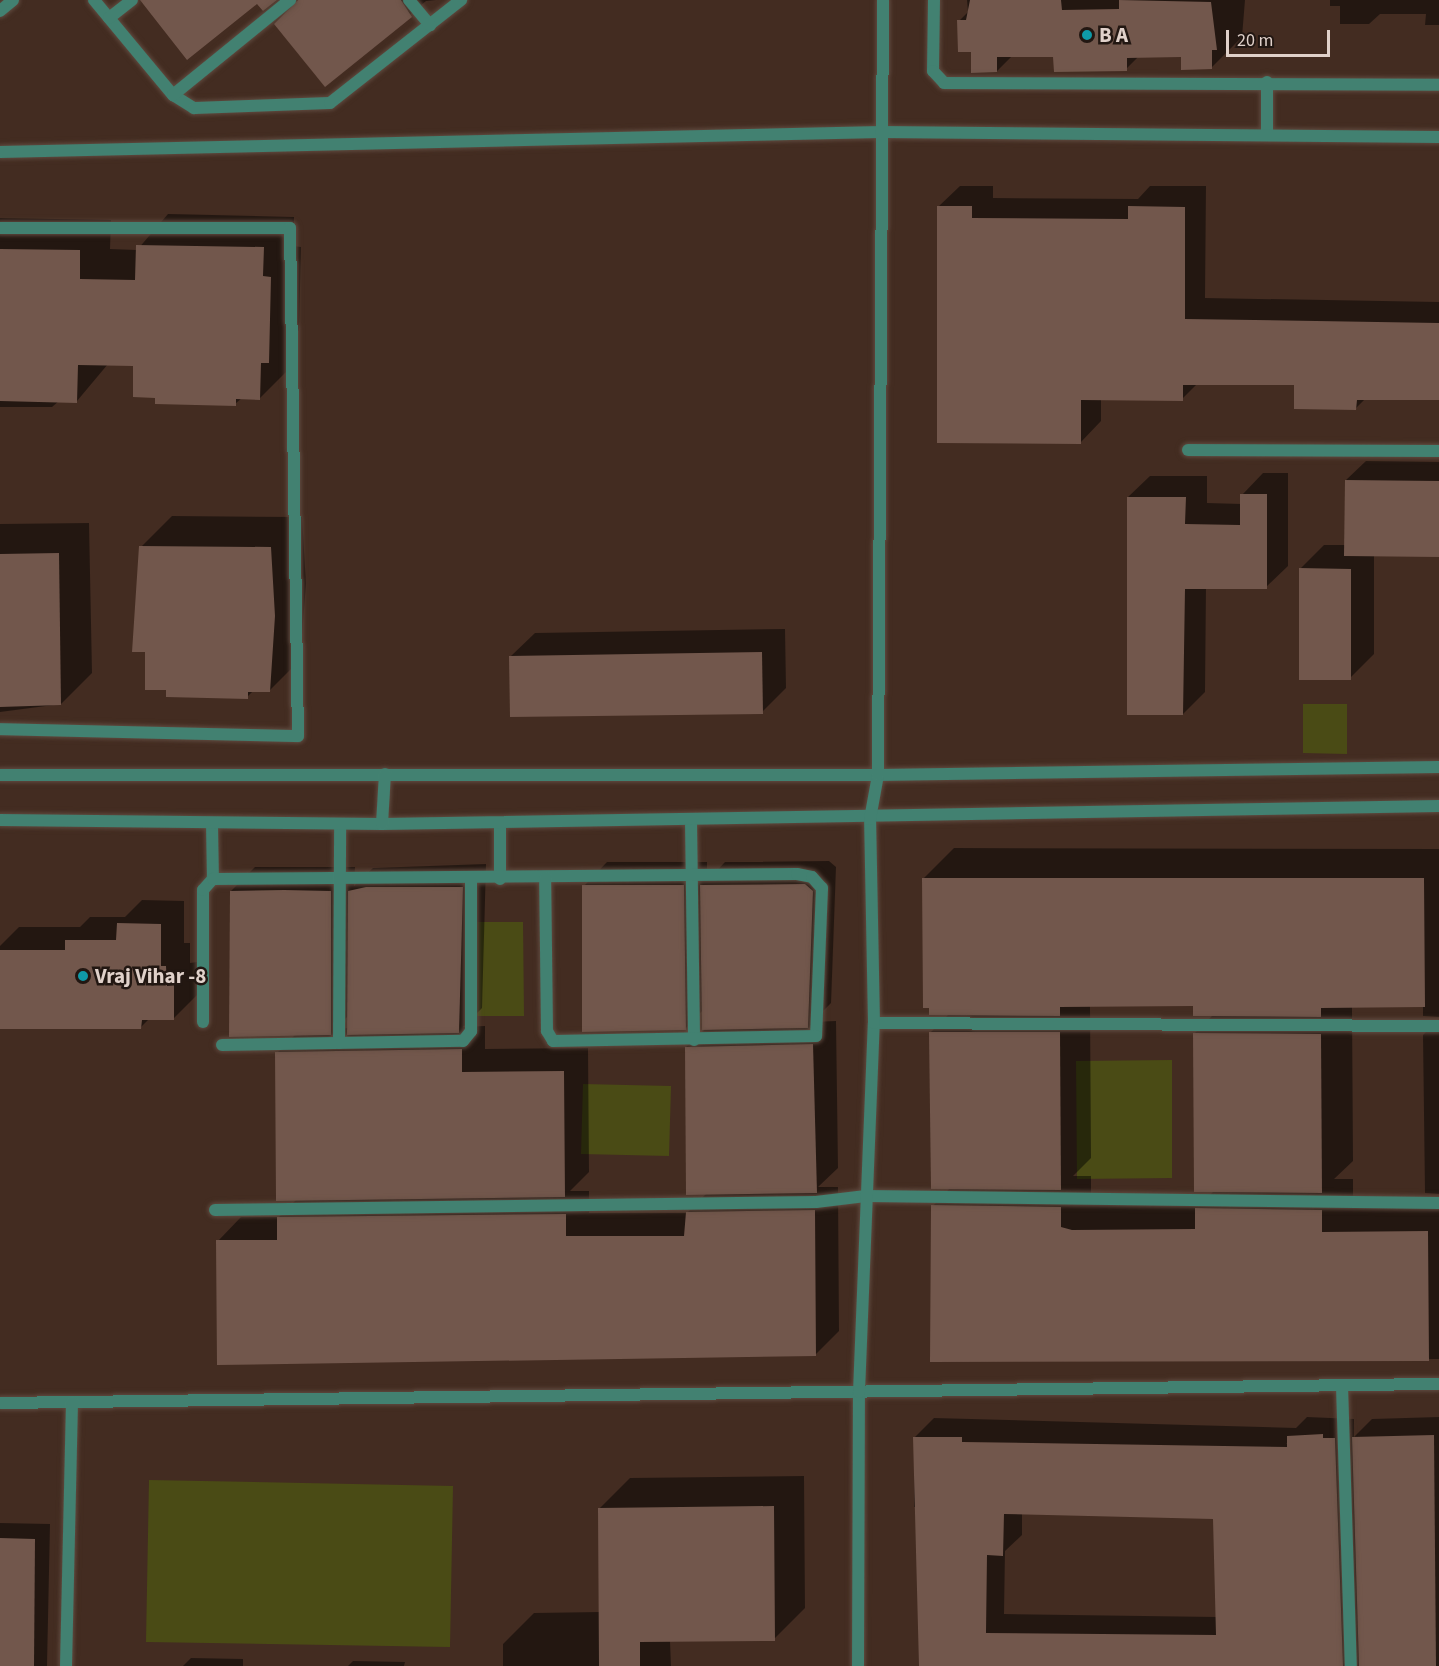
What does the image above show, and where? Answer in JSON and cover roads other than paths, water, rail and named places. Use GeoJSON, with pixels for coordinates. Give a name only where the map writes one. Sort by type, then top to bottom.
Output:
{"type":"FeatureCollection","features":[{"type":"Feature","properties":{"kind":"street"},"geometry":{"type":"LineString","coordinates":[[0,11],[13,0]]}},
{"type":"Feature","properties":{"kind":"street"},"geometry":{"type":"LineString","coordinates":[[94,0],[173,95],[194,108],[330,103],[461,0]]}},
{"type":"Feature","properties":{"kind":"street"},"geometry":{"type":"LineString","coordinates":[[109,18],[132,0]]}},
{"type":"Feature","properties":{"kind":"street"},"geometry":{"type":"LineString","coordinates":[[173,95],[290,0]]}},
{"type":"Feature","properties":{"kind":"street"},"geometry":{"type":"LineString","coordinates":[[409,0],[430,25]]}},
{"type":"Feature","properties":{"kind":"street"},"geometry":{"type":"LineString","coordinates":[[858,1666],[859,1392],[874,1023],[870,819],[878,775],[883,0]]}},
{"type":"Feature","properties":{"kind":"street"},"geometry":{"type":"LineString","coordinates":[[934,0],[933,71],[944,83],[1267,82],[1439,85]]}},
{"type":"Feature","properties":{"kind":"street"},"geometry":{"type":"LineString","coordinates":[[1267,82],[1267,135]]}},
{"type":"Feature","properties":{"kind":"street"},"geometry":{"type":"LineString","coordinates":[[0,152],[881,132],[1439,137]]}},
{"type":"Feature","properties":{"kind":"street"},"geometry":{"type":"LineString","coordinates":[[0,228],[290,228],[298,736],[0,729]]}},
{"type":"Feature","properties":{"kind":"street"},"geometry":{"type":"LineString","coordinates":[[1188,450],[1439,451]]}},
{"type":"Feature","properties":{"kind":"street"},"geometry":{"type":"LineString","coordinates":[[0,775],[878,775],[1439,767]]}},
{"type":"Feature","properties":{"kind":"street"},"geometry":{"type":"LineString","coordinates":[[382,824],[385,774]]}},
{"type":"Feature","properties":{"kind":"street"},"geometry":{"type":"LineString","coordinates":[[0,820],[340,825],[870,819],[1439,806]]}},
{"type":"Feature","properties":{"kind":"street"},"geometry":{"type":"LineString","coordinates":[[691,821],[694,1040]]}},
{"type":"Feature","properties":{"kind":"street"},"geometry":{"type":"LineString","coordinates":[[500,823],[500,879]]}},
{"type":"Feature","properties":{"kind":"street"},"geometry":{"type":"LineString","coordinates":[[203,1022],[203,890],[213,879],[212,824]]}},
{"type":"Feature","properties":{"kind":"street"},"geometry":{"type":"LineString","coordinates":[[339,1043],[340,825]]}},
{"type":"Feature","properties":{"kind":"street"},"geometry":{"type":"LineString","coordinates":[[213,879],[500,879],[545,878],[797,874],[812,877],[822,888],[816,1036],[558,1042],[549,1036],[545,878]]}},
{"type":"Feature","properties":{"kind":"street"},"geometry":{"type":"LineString","coordinates":[[222,1045],[456,1042],[468,1037],[471,879]]}},
{"type":"Feature","properties":{"kind":"street"},"geometry":{"type":"LineString","coordinates":[[874,1023],[1439,1026]]}},
{"type":"Feature","properties":{"kind":"street"},"geometry":{"type":"LineString","coordinates":[[215,1210],[816,1202],[866,1196],[1439,1203]]}},
{"type":"Feature","properties":{"kind":"street"},"geometry":{"type":"LineString","coordinates":[[0,1403],[1439,1384]]}},
{"type":"Feature","properties":{"kind":"street"},"geometry":{"type":"LineString","coordinates":[[1342,1386],[1351,1666]]}},
{"type":"Feature","properties":{"kind":"street"},"geometry":{"type":"LineString","coordinates":[[66,1666],[72,1402]]}},
{"type":"Feature","properties":{"kind":"place","name":"B A"},"geometry":{"type":"Point","coordinates":[1087,35]}},
{"type":"Feature","properties":{"kind":"place","name":"Vraj Vihar -8"},"geometry":{"type":"Point","coordinates":[83,976]}}]}
